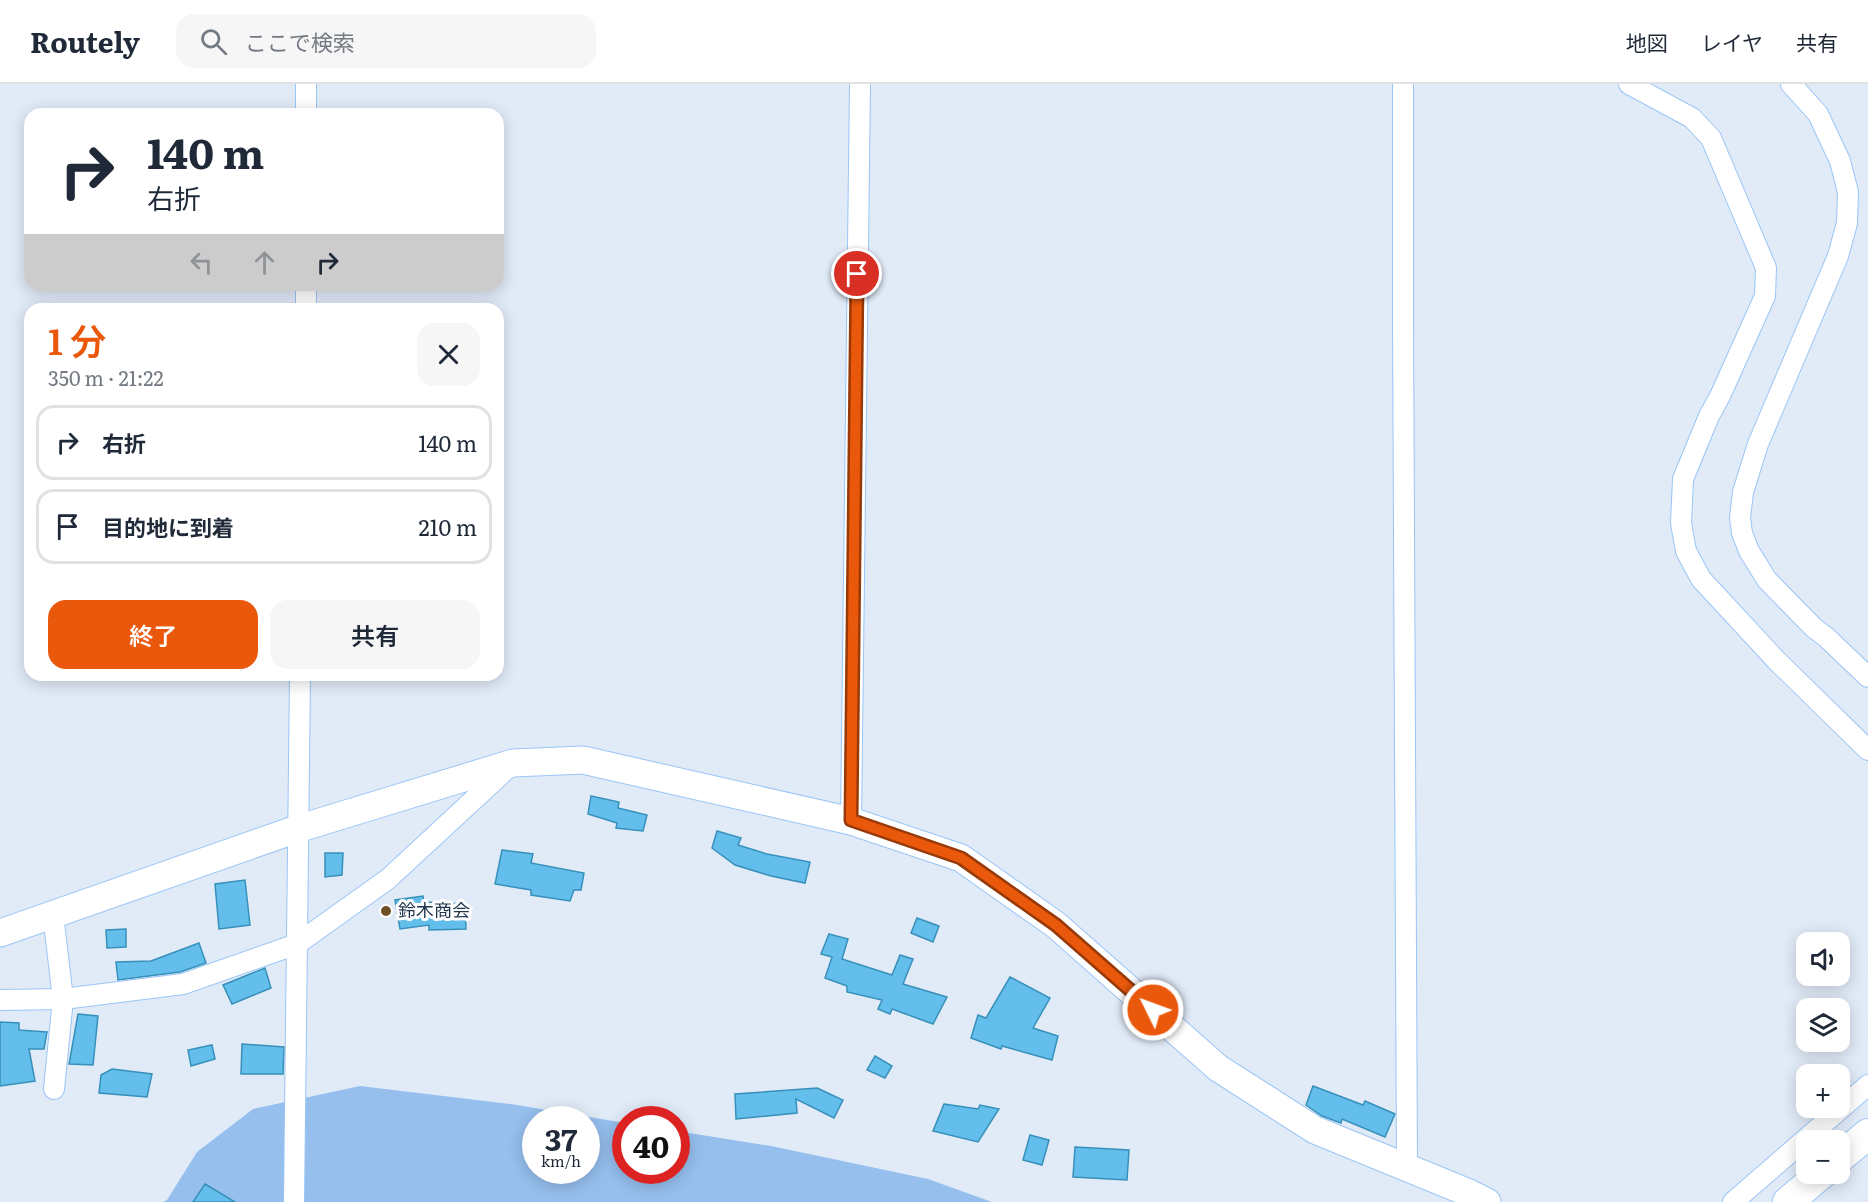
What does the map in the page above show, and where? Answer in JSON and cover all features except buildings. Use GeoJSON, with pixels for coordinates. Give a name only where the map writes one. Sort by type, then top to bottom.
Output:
{"type":"FeatureCollection","features":[{"type":"Feature","properties":{"kind":"main road"},"geometry":{"type":"LineString","coordinates":[[1850,1149],[1868,1134]]}},
{"type":"Feature","properties":{"kind":"main road"},"geometry":{"type":"LineString","coordinates":[[1788,1202],[1809,1184]]}},
{"type":"Feature","properties":{"kind":"street"},"geometry":{"type":"LineString","coordinates":[[306,84],[306,108]]}},
{"type":"Feature","properties":{"kind":"street"},"geometry":{"type":"LineString","coordinates":[[851,820],[860,84]]}},
{"type":"Feature","properties":{"kind":"street"},"geometry":{"type":"LineString","coordinates":[[1403,84],[1402,319],[1407,1167]]}},
{"type":"Feature","properties":{"kind":"street"},"geometry":{"type":"LineString","coordinates":[[1629,84],[1692,118],[1711,138],[1766,268],[1765,296],[1709,416],[1683,479],[1681,523],[1686,551],[1701,579],[1776,660],[1868,750]]}},
{"type":"Feature","properties":{"kind":"street"},"geometry":{"type":"LineString","coordinates":[[1791,84],[1818,114],[1840,161],[1848,192],[1846,223],[1838,256],[1758,444],[1743,492],[1740,518],[1742,533],[1749,551],[1767,580],[1814,628],[1868,677]]}},
{"type":"Feature","properties":{"kind":"street"},"geometry":{"type":"LineString","coordinates":[[294,1202],[300,681]]}},
{"type":"Feature","properties":{"kind":"street"},"geometry":{"type":"LineString","coordinates":[[0,933],[297,829],[513,763],[583,760],[851,820],[961,858],[1056,925],[1218,1068],[1315,1130],[1487,1202]]}},
{"type":"Feature","properties":{"kind":"street"},"geometry":{"type":"LineString","coordinates":[[0,1000],[63,999],[183,984],[297,944],[388,879],[513,763]]}},
{"type":"Feature","properties":{"kind":"street"},"geometry":{"type":"LineString","coordinates":[[53,914],[63,999],[54,1089]]}},
{"type":"Feature","properties":{"kind":"street"},"geometry":{"type":"LineString","coordinates":[[1733,1202],[1868,1086]]}},
{"type":"Feature","properties":{"kind":"shaded area"},"geometry":{"type":"Polygon","coordinates":[[[360,1086],[523,1106],[522,1184],[600,1184],[600,1119],[612,1121],[612,1184],[690,1184],[690,1133],[771,1146],[928,1179],[992,1202],[163,1202],[167,1200],[197,1152],[253,1109],[360,1086]]]}},
{"type":"Feature","properties":{"kind":"place","name":"鈴木商会"},"geometry":{"type":"Point","coordinates":[386,911]}},
{"type":"Feature","properties":{"kind":"route"},"geometry":{"type":"LineString","coordinates":[[857,274],[851,820],[961,858],[1056,925],[1153,1010]]}}]}
